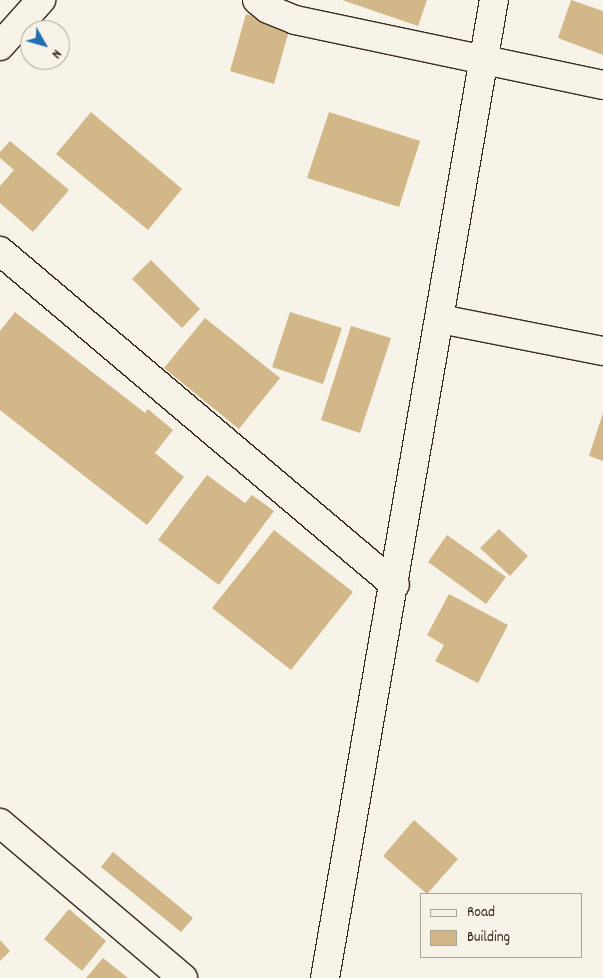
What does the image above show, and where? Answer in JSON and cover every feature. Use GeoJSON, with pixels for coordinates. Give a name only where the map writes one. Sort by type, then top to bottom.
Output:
{"type":"FeatureCollection","features":[{"type":"Feature","properties":{"kind":"street"},"geometry":{"type":"LineString","coordinates":[[0,46],[41,0]]}},
{"type":"Feature","properties":{"kind":"street"},"geometry":{"type":"LineString","coordinates":[[257,0],[268,9],[294,20],[484,58],[603,86]]}},
{"type":"Feature","properties":{"kind":"street"},"geometry":{"type":"LineString","coordinates":[[325,978],[395,584],[494,0]]}},
{"type":"Feature","properties":{"kind":"street"},"geometry":{"type":"LineString","coordinates":[[0,251],[395,584]]}},
{"type":"Feature","properties":{"kind":"street"},"geometry":{"type":"LineString","coordinates":[[440,319],[603,351]]}},
{"type":"Feature","properties":{"kind":"street"},"geometry":{"type":"LineString","coordinates":[[0,823],[183,978]]}},
{"type":"Feature","properties":{"kind":"building"},"geometry":{"type":"Polygon","coordinates":[[[342,0],[427,0],[418,26],[342,0]]]}},
{"type":"Feature","properties":{"kind":"building"},"geometry":{"type":"Polygon","coordinates":[[[571,0],[603,11],[603,55],[558,38],[571,0]]]}},
{"type":"Feature","properties":{"kind":"building"},"geometry":{"type":"Polygon","coordinates":[[[246,14],[290,27],[274,84],[230,71],[246,14]]]}},
{"type":"Feature","properties":{"kind":"building"},"geometry":{"type":"Polygon","coordinates":[[[91,112],[182,189],[148,230],[56,154],[91,112]]]}},
{"type":"Feature","properties":{"kind":"building"},"geometry":{"type":"Polygon","coordinates":[[[329,112],[420,141],[399,207],[307,178],[329,112]]]}},
{"type":"Feature","properties":{"kind":"building"},"geometry":{"type":"Polygon","coordinates":[[[10,141],[69,190],[33,232],[0,203],[0,186],[14,170],[0,158],[0,152],[10,141]]]}},
{"type":"Feature","properties":{"kind":"building"},"geometry":{"type":"Polygon","coordinates":[[[151,260],[200,309],[182,328],[132,279],[151,260]]]}},
{"type":"Feature","properties":{"kind":"building"},"geometry":{"type":"Polygon","coordinates":[[[15,312],[145,413],[148,409],[173,430],[155,453],[184,477],[147,525],[0,410],[0,331],[15,312]]]}},
{"type":"Feature","properties":{"kind":"building"},"geometry":{"type":"Polygon","coordinates":[[[290,312],[342,328],[323,384],[272,367],[290,312]]]}},
{"type":"Feature","properties":{"kind":"building"},"geometry":{"type":"Polygon","coordinates":[[[205,318],[280,378],[239,429],[164,368],[205,318]]]}},
{"type":"Feature","properties":{"kind":"building"},"geometry":{"type":"Polygon","coordinates":[[[351,326],[391,338],[360,433],[321,420],[351,326]]]}},
{"type":"Feature","properties":{"kind":"building"},"geometry":{"type":"Polygon","coordinates":[[[603,413],[603,461],[589,456],[603,413]]]}},
{"type":"Feature","properties":{"kind":"building"},"geometry":{"type":"Polygon","coordinates":[[[207,475],[245,503],[252,495],[274,511],[219,585],[158,540],[207,475]]]}},
{"type":"Feature","properties":{"kind":"building"},"geometry":{"type":"Polygon","coordinates":[[[499,529],[528,556],[510,576],[480,548],[499,529]]]}},
{"type":"Feature","properties":{"kind":"building"},"geometry":{"type":"Polygon","coordinates":[[[274,530],[353,592],[291,670],[212,608],[274,530]]]}},
{"type":"Feature","properties":{"kind":"building"},"geometry":{"type":"Polygon","coordinates":[[[447,535],[506,577],[486,604],[428,562],[447,535]]]}},
{"type":"Feature","properties":{"kind":"building"},"geometry":{"type":"Polygon","coordinates":[[[449,594],[508,625],[478,683],[435,661],[444,645],[427,635],[449,594]]]}},
{"type":"Feature","properties":{"kind":"building"},"geometry":{"type":"Polygon","coordinates":[[[414,820],[458,859],[426,893],[383,856],[414,820]]]}},
{"type":"Feature","properties":{"kind":"building"},"geometry":{"type":"Polygon","coordinates":[[[113,852],[193,918],[181,932],[101,867],[113,852]]]}},
{"type":"Feature","properties":{"kind":"building"},"geometry":{"type":"Polygon","coordinates":[[[69,909],[106,941],[82,971],[44,939],[69,909]]]}},
{"type":"Feature","properties":{"kind":"building"},"geometry":{"type":"Polygon","coordinates":[[[0,940],[10,951],[0,961],[0,940]]]}},
{"type":"Feature","properties":{"kind":"building"},"geometry":{"type":"Polygon","coordinates":[[[103,958],[128,978],[86,978],[103,958]]]}}]}
